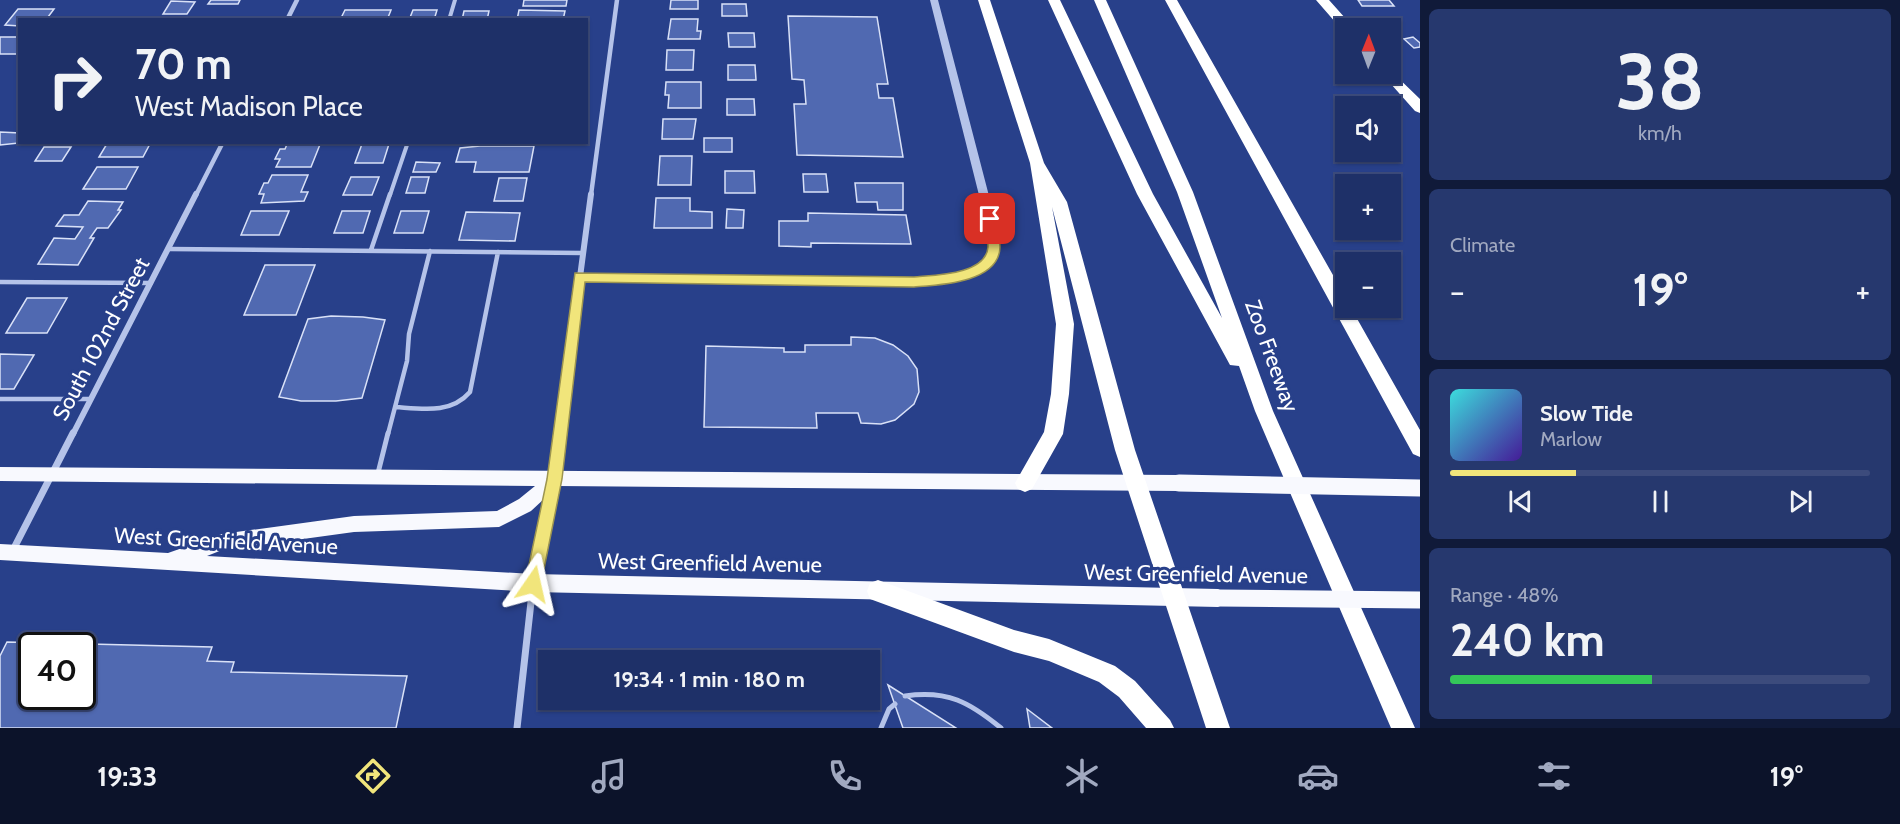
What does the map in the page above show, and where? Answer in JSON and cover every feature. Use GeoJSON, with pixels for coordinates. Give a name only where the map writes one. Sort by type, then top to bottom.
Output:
{"type":"FeatureCollection","features":[{"type":"Feature","properties":{"kind":"highway"},"geometry":{"type":"LineString","coordinates":[[984,0],[1037,163],[1065,324],[1060,394],[1053,434],[1025,483]]}},
{"type":"Feature","properties":{"kind":"highway"},"geometry":{"type":"LineString","coordinates":[[1054,0],[1145,194],[1264,411]]}},
{"type":"Feature","properties":{"kind":"highway","name":"Zoo Freeway"},"geometry":{"type":"LineString","coordinates":[[1100,0],[1185,192],[1264,411],[1403,728]]}},
{"type":"Feature","properties":{"kind":"highway"},"geometry":{"type":"LineString","coordinates":[[1171,0],[1420,448]]}},
{"type":"Feature","properties":{"kind":"highway"},"geometry":{"type":"LineString","coordinates":[[1322,0],[1339,18]]}},
{"type":"Feature","properties":{"kind":"highway"},"geometry":{"type":"LineString","coordinates":[[1398,84],[1420,108]]}},
{"type":"Feature","properties":{"kind":"highway"},"geometry":{"type":"LineString","coordinates":[[1037,163],[1059,202],[1125,450],[1218,728]]}},
{"type":"Feature","properties":{"kind":"highway"},"geometry":{"type":"LineString","coordinates":[[878,591],[1014,641],[1049,650],[1107,674],[1127,689],[1162,728]]}},
{"type":"Feature","properties":{"kind":"main road"},"geometry":{"type":"LineString","coordinates":[[0,474],[1179,483],[1420,488]]}},
{"type":"Feature","properties":{"kind":"main road"},"geometry":{"type":"LineString","coordinates":[[168,561],[222,542],[354,524],[499,519],[525,505],[554,479]]}},
{"type":"Feature","properties":{"kind":"main road","name":"West Greenfield Avenue"},"geometry":{"type":"LineString","coordinates":[[6,553],[533,584],[1174,598],[1420,600]]}},
{"type":"Feature","properties":{"kind":"street"},"geometry":{"type":"LineString","coordinates":[[288,18],[297,0]]}},
{"type":"Feature","properties":{"kind":"street"},"geometry":{"type":"LineString","coordinates":[[518,728],[533,584],[554,479],[582,253],[618,0]]}},
{"type":"Feature","properties":{"kind":"street"},"geometry":{"type":"LineString","coordinates":[[580,277],[914,282],[955,278],[982,267],[991,258],[994,247],[993,237],[934,0]]}},
{"type":"Feature","properties":{"kind":"street","name":"South 102nd Street"},"geometry":{"type":"LineString","coordinates":[[6,553],[51,475],[222,144]]}},
{"type":"Feature","properties":{"kind":"lane"},"geometry":{"type":"LineString","coordinates":[[450,18],[456,0]]}},
{"type":"Feature","properties":{"kind":"lane"},"geometry":{"type":"LineString","coordinates":[[371,250],[407,144]]}},
{"type":"Feature","properties":{"kind":"lane"},"geometry":{"type":"LineString","coordinates":[[169,249],[582,253]]}},
{"type":"Feature","properties":{"kind":"lane"},"geometry":{"type":"LineString","coordinates":[[377,478],[407,361],[409,334],[430,251]]}},
{"type":"Feature","properties":{"kind":"lane"},"geometry":{"type":"LineString","coordinates":[[396,407],[432,409],[456,405],[470,392],[498,252]]}},
{"type":"Feature","properties":{"kind":"lane"},"geometry":{"type":"LineString","coordinates":[[0,282],[151,283]]}},
{"type":"Feature","properties":{"kind":"lane"},"geometry":{"type":"LineString","coordinates":[[0,399],[90,399]]}},
{"type":"Feature","properties":{"kind":"lane"},"geometry":{"type":"LineString","coordinates":[[905,696],[939,693],[962,699],[1002,728]]}},
{"type":"Feature","properties":{"kind":"lane"},"geometry":{"type":"LineString","coordinates":[[881,728],[889,709],[895,704]]}},
{"type":"Feature","properties":{"kind":"building"},"geometry":{"type":"Polygon","coordinates":[[[211,0],[240,0],[238,4],[208,4],[211,0]]]}},
{"type":"Feature","properties":{"kind":"building"},"geometry":{"type":"Polygon","coordinates":[[[524,0],[567,0],[566,6],[523,6],[524,0]]]}},
{"type":"Feature","properties":{"kind":"building"},"geometry":{"type":"Polygon","coordinates":[[[671,0],[698,0],[698,9],[670,9],[671,0]]]}},
{"type":"Feature","properties":{"kind":"building"},"geometry":{"type":"Polygon","coordinates":[[[1358,0],[1389,0],[1394,6],[1362,6],[1358,0]]]}},
{"type":"Feature","properties":{"kind":"building"},"geometry":{"type":"Polygon","coordinates":[[[171,1],[195,2],[187,14],[163,14],[171,1]]]}},
{"type":"Feature","properties":{"kind":"building"},"geometry":{"type":"Polygon","coordinates":[[[722,4],[746,4],[747,16],[722,16],[722,4]]]}},
{"type":"Feature","properties":{"kind":"building"},"geometry":{"type":"Polygon","coordinates":[[[18,9],[54,9],[48,17],[53,18],[18,18],[18,26],[5,25],[18,9]]]}},
{"type":"Feature","properties":{"kind":"building"},"geometry":{"type":"Polygon","coordinates":[[[345,10],[391,10],[388,18],[341,18],[345,10]]]}},
{"type":"Feature","properties":{"kind":"building"},"geometry":{"type":"Polygon","coordinates":[[[413,10],[437,10],[435,18],[410,18],[413,10]]]}},
{"type":"Feature","properties":{"kind":"building"},"geometry":{"type":"Polygon","coordinates":[[[519,10],[565,11],[563,18],[517,18],[519,10]]]}},
{"type":"Feature","properties":{"kind":"building"},"geometry":{"type":"Polygon","coordinates":[[[464,11],[489,11],[487,18],[462,18],[464,11]]]}},
{"type":"Feature","properties":{"kind":"building"},"geometry":{"type":"Polygon","coordinates":[[[788,16],[877,17],[888,84],[877,84],[879,98],[893,98],[903,157],[797,155],[794,104],[806,104],[804,80],[792,79],[788,16]]]}},
{"type":"Feature","properties":{"kind":"building"},"geometry":{"type":"Polygon","coordinates":[[[671,19],[698,19],[697,31],[701,31],[700,39],[668,39],[671,19]]]}},
{"type":"Feature","properties":{"kind":"building"},"geometry":{"type":"Polygon","coordinates":[[[728,33],[754,33],[755,47],[729,47],[728,33]]]}},
{"type":"Feature","properties":{"kind":"building"},"geometry":{"type":"Polygon","coordinates":[[[0,37],[18,37],[18,54],[0,54],[0,37]]]}},
{"type":"Feature","properties":{"kind":"building"},"geometry":{"type":"Polygon","coordinates":[[[1413,37],[1420,43],[1420,47],[1414,48],[1404,39],[1413,37]]]}},
{"type":"Feature","properties":{"kind":"building"},"geometry":{"type":"Polygon","coordinates":[[[667,50],[694,50],[693,70],[666,70],[667,50]]]}},
{"type":"Feature","properties":{"kind":"building"},"geometry":{"type":"Polygon","coordinates":[[[728,65],[755,65],[756,80],[728,80],[728,65]]]}},
{"type":"Feature","properties":{"kind":"building"},"geometry":{"type":"Polygon","coordinates":[[[666,82],[701,82],[701,108],[668,108],[669,95],[665,95],[666,82]]]}},
{"type":"Feature","properties":{"kind":"building"},"geometry":{"type":"Polygon","coordinates":[[[727,99],[754,99],[755,115],[727,115],[727,99]]]}},
{"type":"Feature","properties":{"kind":"building"},"geometry":{"type":"Polygon","coordinates":[[[663,119],[696,119],[693,139],[662,139],[663,119]]]}},
{"type":"Feature","properties":{"kind":"building"},"geometry":{"type":"Polygon","coordinates":[[[0,132],[18,133],[18,143],[0,145],[0,132]]]}},
{"type":"Feature","properties":{"kind":"building"},"geometry":{"type":"Polygon","coordinates":[[[704,138],[732,138],[732,152],[704,152],[704,138]]]}},
{"type":"Feature","properties":{"kind":"building"},"geometry":{"type":"Polygon","coordinates":[[[107,144],[150,144],[143,157],[99,157],[107,144]]]}},
{"type":"Feature","properties":{"kind":"building"},"geometry":{"type":"Polygon","coordinates":[[[287,144],[320,144],[311,167],[276,167],[280,159],[275,159],[280,149],[285,149],[287,144]]]}},
{"type":"Feature","properties":{"kind":"building"},"geometry":{"type":"Polygon","coordinates":[[[362,144],[389,144],[383,163],[355,163],[362,144]]]}},
{"type":"Feature","properties":{"kind":"building"},"geometry":{"type":"Polygon","coordinates":[[[534,146],[529,172],[474,172],[476,162],[456,162],[460,148],[534,146]]]}},
{"type":"Feature","properties":{"kind":"building"},"geometry":{"type":"Polygon","coordinates":[[[44,147],[71,147],[62,161],[35,161],[44,147]]]}},
{"type":"Feature","properties":{"kind":"building"},"geometry":{"type":"Polygon","coordinates":[[[660,156],[692,156],[691,185],[658,185],[660,156]]]}},
{"type":"Feature","properties":{"kind":"building"},"geometry":{"type":"Polygon","coordinates":[[[416,162],[440,163],[436,172],[413,172],[416,162]]]}},
{"type":"Feature","properties":{"kind":"building"},"geometry":{"type":"Polygon","coordinates":[[[97,167],[138,167],[126,189],[83,189],[97,167]]]}},
{"type":"Feature","properties":{"kind":"building"},"geometry":{"type":"Polygon","coordinates":[[[725,171],[754,171],[755,193],[725,193],[725,171]]]}},
{"type":"Feature","properties":{"kind":"building"},"geometry":{"type":"Polygon","coordinates":[[[803,174],[826,174],[828,192],[804,192],[803,174]]]}},
{"type":"Feature","properties":{"kind":"building"},"geometry":{"type":"Polygon","coordinates":[[[272,175],[308,175],[301,192],[308,192],[304,201],[261,203],[264,194],[259,194],[264,183],[268,183],[272,175]]]}},
{"type":"Feature","properties":{"kind":"building"},"geometry":{"type":"Polygon","coordinates":[[[351,177],[379,177],[372,195],[343,195],[351,177]]]}},
{"type":"Feature","properties":{"kind":"building"},"geometry":{"type":"Polygon","coordinates":[[[411,177],[429,177],[425,193],[406,193],[411,177]]]}},
{"type":"Feature","properties":{"kind":"building"},"geometry":{"type":"Polygon","coordinates":[[[499,178],[527,178],[523,201],[494,201],[499,178]]]}},
{"type":"Feature","properties":{"kind":"building"},"geometry":{"type":"Polygon","coordinates":[[[855,183],[903,183],[903,210],[878,210],[877,202],[857,202],[855,183]]]}},
{"type":"Feature","properties":{"kind":"building"},"geometry":{"type":"Polygon","coordinates":[[[656,198],[690,198],[690,211],[712,212],[712,228],[654,228],[656,198]]]}},
{"type":"Feature","properties":{"kind":"building"},"geometry":{"type":"Polygon","coordinates":[[[88,201],[123,202],[118,210],[121,210],[108,228],[97,228],[90,238],[94,238],[78,265],[38,264],[54,238],[75,239],[83,227],[56,226],[64,215],[79,215],[88,201]]]}},
{"type":"Feature","properties":{"kind":"building"},"geometry":{"type":"Polygon","coordinates":[[[727,209],[744,210],[743,228],[726,228],[727,209]]]}},
{"type":"Feature","properties":{"kind":"building"},"geometry":{"type":"Polygon","coordinates":[[[251,211],[289,211],[279,235],[241,235],[251,211]]]}},
{"type":"Feature","properties":{"kind":"building"},"geometry":{"type":"Polygon","coordinates":[[[342,211],[370,211],[363,233],[334,233],[342,211]]]}},
{"type":"Feature","properties":{"kind":"building"},"geometry":{"type":"Polygon","coordinates":[[[401,211],[429,211],[423,233],[394,233],[401,211]]]}},
{"type":"Feature","properties":{"kind":"building"},"geometry":{"type":"Polygon","coordinates":[[[466,212],[520,213],[515,241],[459,240],[466,212]]]}},
{"type":"Feature","properties":{"kind":"building"},"geometry":{"type":"Polygon","coordinates":[[[808,213],[906,215],[911,244],[811,243],[811,247],[779,246],[779,221],[808,221],[808,213]]]}},
{"type":"Feature","properties":{"kind":"building"},"geometry":{"type":"Polygon","coordinates":[[[265,265],[315,265],[296,315],[244,315],[265,265]]]}},
{"type":"Feature","properties":{"kind":"building"},"geometry":{"type":"Polygon","coordinates":[[[27,298],[67,298],[47,333],[6,333],[27,298]]]}},
{"type":"Feature","properties":{"kind":"building"},"geometry":{"type":"Polygon","coordinates":[[[331,316],[385,320],[362,398],[301,401],[279,397],[308,319],[331,316]]]}},
{"type":"Feature","properties":{"kind":"building"},"geometry":{"type":"Polygon","coordinates":[[[851,337],[875,338],[893,345],[908,356],[917,369],[919,392],[914,404],[895,420],[881,424],[861,423],[858,413],[816,413],[817,428],[704,427],[706,346],[784,348],[784,352],[805,352],[805,345],[851,345],[851,337]]]}},
{"type":"Feature","properties":{"kind":"building"},"geometry":{"type":"Polygon","coordinates":[[[0,354],[34,355],[14,389],[0,389],[0,354]]]}},
{"type":"Feature","properties":{"kind":"building"},"geometry":{"type":"Polygon","coordinates":[[[7,642],[18,642],[18,710],[96,710],[96,644],[212,647],[207,661],[234,662],[231,672],[407,676],[396,728],[0,728],[0,656],[7,642]]]}},
{"type":"Feature","properties":{"kind":"building"},"geometry":{"type":"Polygon","coordinates":[[[888,685],[956,728],[903,728],[888,685]]]}},
{"type":"Feature","properties":{"kind":"building"},"geometry":{"type":"Polygon","coordinates":[[[1027,709],[1052,728],[1030,728],[1027,709]]]}},
{"type":"Feature","properties":{"kind":"route"},"geometry":{"type":"LineString","coordinates":[[533,584],[554,479],[580,277],[914,282],[955,278],[973,273],[991,258],[994,247],[990,219]]}}]}
